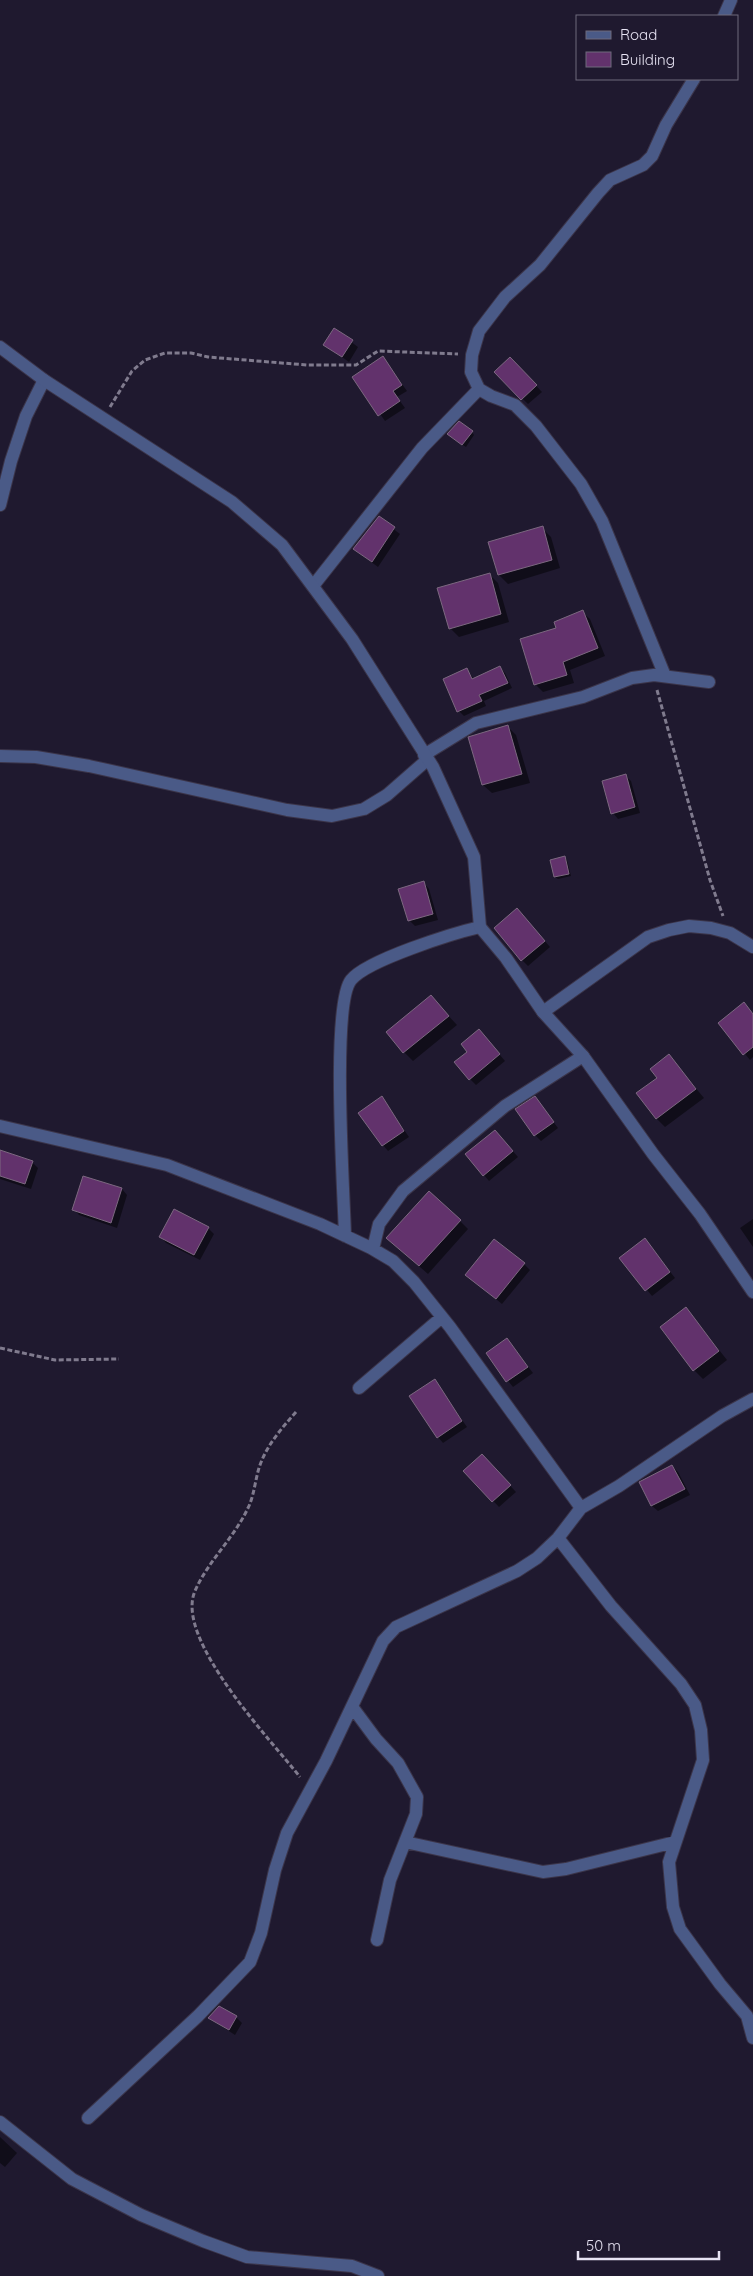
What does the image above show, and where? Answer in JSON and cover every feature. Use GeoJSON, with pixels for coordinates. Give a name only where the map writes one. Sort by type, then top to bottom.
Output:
{"type":"FeatureCollection","features":[{"type":"Feature","properties":{"kind":"street"},"geometry":{"type":"LineString","coordinates":[[724,15],[731,0]]}},
{"type":"Feature","properties":{"kind":"street"},"geometry":{"type":"LineString","coordinates":[[659,676],[602,521],[581,484],[536,426],[515,405],[491,396],[479,389],[471,372],[472,355],[479,331],[505,296],[540,265],[610,180],[643,166],[652,156],[666,124],[693,80]]}},
{"type":"Feature","properties":{"kind":"street"},"geometry":{"type":"LineString","coordinates":[[0,347],[44,380],[232,502],[282,544],[352,639],[433,768],[474,857],[480,927],[506,958],[543,1012],[583,1056],[653,1154],[700,1214],[753,1292]]}},
{"type":"Feature","properties":{"kind":"street"},"geometry":{"type":"LineString","coordinates":[[0,505],[11,460],[26,416],[44,380]]}},
{"type":"Feature","properties":{"kind":"street"},"geometry":{"type":"LineString","coordinates":[[313,586],[422,448],[479,389]]}},
{"type":"Feature","properties":{"kind":"street"},"geometry":{"type":"LineString","coordinates":[[0,756],[36,758],[98,767],[287,810],[332,816],[364,809],[379,800],[426,757],[476,723],[583,697],[632,678],[659,676],[709,682]]}},
{"type":"Feature","properties":{"kind":"street"},"geometry":{"type":"LineString","coordinates":[[543,1012],[648,937],[689,926],[711,928],[730,933],[753,947]]}},
{"type":"Feature","properties":{"kind":"street"},"geometry":{"type":"LineString","coordinates":[[345,1236],[340,1071],[345,996],[351,980],[367,969],[400,953],[457,932],[480,927]]}},
{"type":"Feature","properties":{"kind":"street"},"geometry":{"type":"LineString","coordinates":[[374,1249],[379,1224],[403,1192],[505,1106],[583,1056]]}},
{"type":"Feature","properties":{"kind":"street"},"geometry":{"type":"LineString","coordinates":[[0,1126],[167,1165],[320,1224],[374,1249],[393,1261],[414,1282],[442,1317],[581,1508]]}},
{"type":"Feature","properties":{"kind":"street"},"geometry":{"type":"LineString","coordinates":[[359,1388],[442,1317]]}},
{"type":"Feature","properties":{"kind":"street"},"geometry":{"type":"LineString","coordinates":[[88,2118],[198,2016],[250,1962],[261,1933],[275,1870],[287,1834],[353,1708],[383,1640],[396,1627],[516,1571],[537,1558],[558,1538],[581,1508],[619,1486],[722,1416],[753,1399]]}},
{"type":"Feature","properties":{"kind":"street"},"geometry":{"type":"LineString","coordinates":[[558,1538],[611,1606],[681,1684],[695,1706],[701,1730],[703,1760],[670,1862],[673,1907],[680,1929],[720,1984],[747,2016],[753,2038]]}},
{"type":"Feature","properties":{"kind":"street"},"geometry":{"type":"LineString","coordinates":[[353,1708],[376,1739],[398,1763],[417,1797],[416,1814],[390,1880],[377,1940]]}},
{"type":"Feature","properties":{"kind":"street"},"geometry":{"type":"LineString","coordinates":[[405,1842],[544,1872],[566,1869],[675,1842]]}},
{"type":"Feature","properties":{"kind":"street"},"geometry":{"type":"LineString","coordinates":[[0,2122],[72,2179],[112,2202],[176,2230],[247,2257],[352,2266],[378,2276]]}},
{"type":"Feature","properties":{"kind":"path"},"geometry":{"type":"LineString","coordinates":[[103,418],[132,371],[145,360],[165,353],[191,353],[218,358],[307,365],[356,365],[378,351],[472,355]]}},
{"type":"Feature","properties":{"kind":"path"},"geometry":{"type":"LineString","coordinates":[[659,676],[710,880],[730,933]]}},
{"type":"Feature","properties":{"kind":"path"},"geometry":{"type":"LineString","coordinates":[[0,1348],[55,1360],[119,1359]]}},
{"type":"Feature","properties":{"kind":"path"},"geometry":{"type":"LineString","coordinates":[[296,1412],[275,1436],[264,1456],[249,1508],[194,1593],[191,1616],[201,1644],[214,1667],[310,1789]]}},
{"type":"Feature","properties":{"kind":"building"},"geometry":{"type":"Polygon","coordinates":[[[334,328],[353,340],[342,357],[323,345],[334,328]]]}},
{"type":"Feature","properties":{"kind":"building"},"geometry":{"type":"Polygon","coordinates":[[[383,356],[402,385],[393,391],[400,401],[378,416],[352,377],[383,356]]]}},
{"type":"Feature","properties":{"kind":"building"},"geometry":{"type":"Polygon","coordinates":[[[510,357],[537,385],[521,400],[494,372],[510,357]]]}},
{"type":"Feature","properties":{"kind":"building"},"geometry":{"type":"Polygon","coordinates":[[[459,421],[473,431],[462,445],[447,434],[459,421]]]}},
{"type":"Feature","properties":{"kind":"building"},"geometry":{"type":"Polygon","coordinates":[[[379,516],[395,527],[372,562],[353,549],[379,516]]]}},
{"type":"Feature","properties":{"kind":"building"},"geometry":{"type":"Polygon","coordinates":[[[543,526],[552,560],[498,575],[488,542],[543,526]]]}},
{"type":"Feature","properties":{"kind":"building"},"geometry":{"type":"Polygon","coordinates":[[[490,573],[501,614],[449,629],[437,588],[490,573]]]}},
{"type":"Feature","properties":{"kind":"building"},"geometry":{"type":"Polygon","coordinates":[[[583,610],[598,648],[563,662],[567,675],[534,685],[520,639],[556,628],[554,622],[583,610]]]}},
{"type":"Feature","properties":{"kind":"building"},"geometry":{"type":"Polygon","coordinates":[[[500,666],[508,683],[479,695],[482,701],[457,712],[443,679],[467,668],[472,679],[500,666]]]}},
{"type":"Feature","properties":{"kind":"building"},"geometry":{"type":"Polygon","coordinates":[[[508,725],[522,774],[482,785],[468,737],[508,725]]]}},
{"type":"Feature","properties":{"kind":"building"},"geometry":{"type":"Polygon","coordinates":[[[626,774],[635,807],[611,814],[602,781],[626,774]]]}},
{"type":"Feature","properties":{"kind":"building"},"geometry":{"type":"Polygon","coordinates":[[[565,856],[569,874],[554,877],[550,860],[565,856]]]}},
{"type":"Feature","properties":{"kind":"building"},"geometry":{"type":"Polygon","coordinates":[[[424,881],[433,914],[408,921],[398,889],[424,881]]]}},
{"type":"Feature","properties":{"kind":"building"},"geometry":{"type":"Polygon","coordinates":[[[517,908],[545,941],[521,961],[494,928],[517,908]]]}},
{"type":"Feature","properties":{"kind":"building"},"geometry":{"type":"Polygon","coordinates":[[[431,995],[449,1016],[403,1053],[386,1032],[431,995]]]}},
{"type":"Feature","properties":{"kind":"building"},"geometry":{"type":"Polygon","coordinates":[[[744,1002],[753,1014],[753,1047],[743,1055],[718,1023],[744,1002]]]}},
{"type":"Feature","properties":{"kind":"building"},"geometry":{"type":"Polygon","coordinates":[[[479,1029],[500,1054],[469,1080],[454,1062],[467,1052],[461,1044],[479,1029]]]}},
{"type":"Feature","properties":{"kind":"building"},"geometry":{"type":"Polygon","coordinates":[[[669,1054],[696,1089],[656,1119],[636,1093],[657,1078],[650,1069],[669,1054]]]}},
{"type":"Feature","properties":{"kind":"building"},"geometry":{"type":"Polygon","coordinates":[[[382,1096],[404,1131],[382,1146],[358,1113],[382,1096]]]}},
{"type":"Feature","properties":{"kind":"building"},"geometry":{"type":"Polygon","coordinates":[[[535,1096],[554,1122],[534,1136],[515,1109],[535,1096]]]}},
{"type":"Feature","properties":{"kind":"building"},"geometry":{"type":"Polygon","coordinates":[[[495,1130],[513,1151],[483,1176],[465,1154],[495,1130]]]}},
{"type":"Feature","properties":{"kind":"building"},"geometry":{"type":"Polygon","coordinates":[[[0,1150],[33,1161],[25,1184],[0,1176],[0,1150]]]}},
{"type":"Feature","properties":{"kind":"building"},"geometry":{"type":"Polygon","coordinates":[[[83,1176],[122,1188],[111,1223],[72,1210],[83,1176]]]}},
{"type":"Feature","properties":{"kind":"building"},"geometry":{"type":"Polygon","coordinates":[[[429,1191],[461,1220],[419,1266],[386,1238],[429,1191]]]}},
{"type":"Feature","properties":{"kind":"building"},"geometry":{"type":"Polygon","coordinates":[[[174,1209],[209,1227],[194,1255],[159,1237],[174,1209]]]}},
{"type":"Feature","properties":{"kind":"building"},"geometry":{"type":"Polygon","coordinates":[[[645,1238],[670,1272],[645,1291],[619,1258],[645,1238]]]}},
{"type":"Feature","properties":{"kind":"building"},"geometry":{"type":"Polygon","coordinates":[[[494,1239],[525,1263],[496,1299],[465,1275],[494,1239]]]}},
{"type":"Feature","properties":{"kind":"building"},"geometry":{"type":"Polygon","coordinates":[[[686,1307],[719,1351],[693,1371],[660,1327],[686,1307]]]}},
{"type":"Feature","properties":{"kind":"building"},"geometry":{"type":"Polygon","coordinates":[[[507,1338],[528,1367],[506,1382],[486,1353],[507,1338]]]}},
{"type":"Feature","properties":{"kind":"building"},"geometry":{"type":"Polygon","coordinates":[[[435,1379],[462,1421],[437,1438],[409,1396],[435,1379]]]}},
{"type":"Feature","properties":{"kind":"building"},"geometry":{"type":"Polygon","coordinates":[[[482,1454],[511,1485],[492,1502],[463,1471],[482,1454]]]}},
{"type":"Feature","properties":{"kind":"building"},"geometry":{"type":"Polygon","coordinates":[[[672,1465],[685,1489],[651,1506],[639,1482],[672,1465]]]}},
{"type":"Feature","properties":{"kind":"building"},"geometry":{"type":"Polygon","coordinates":[[[219,2006],[237,2016],[229,2030],[208,2018],[219,2006]]]}}]}
